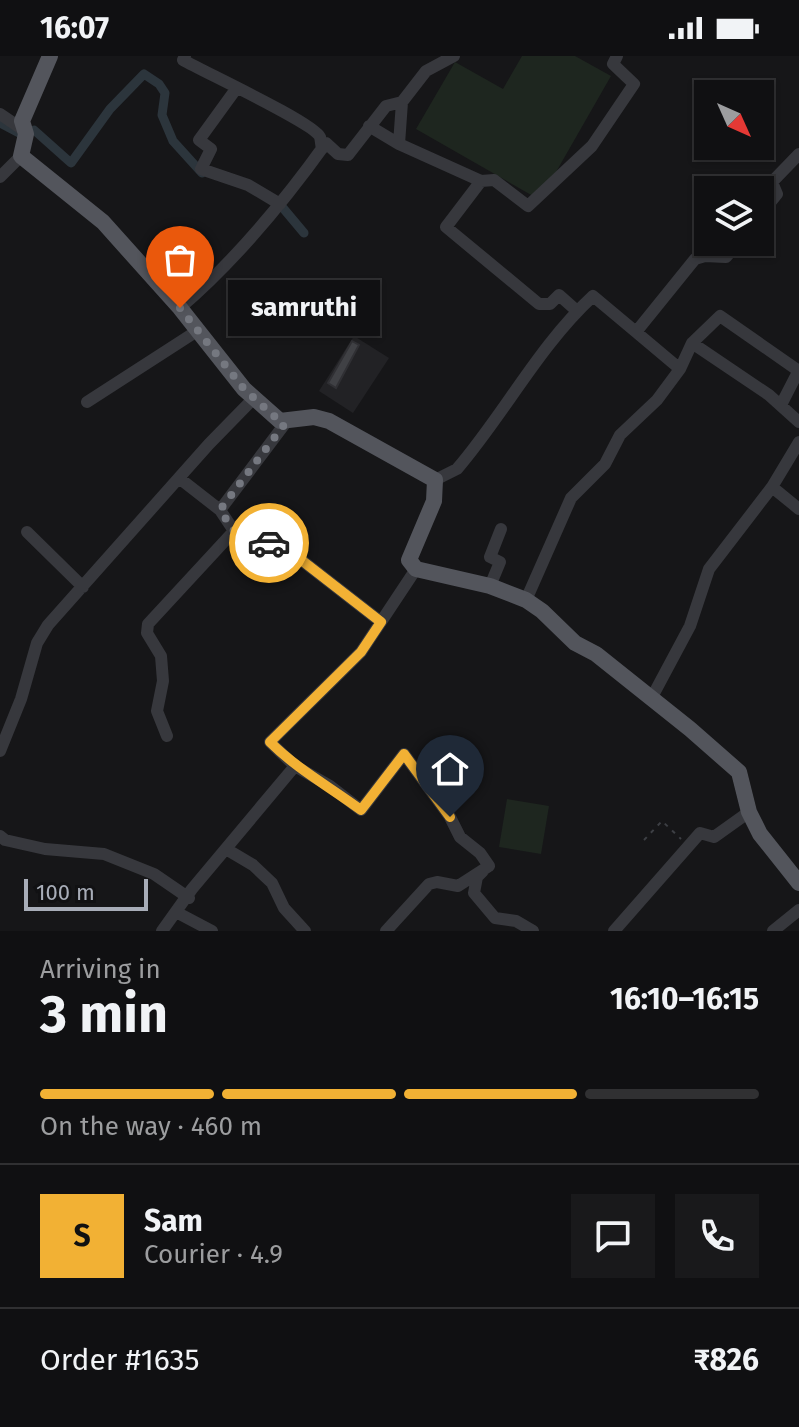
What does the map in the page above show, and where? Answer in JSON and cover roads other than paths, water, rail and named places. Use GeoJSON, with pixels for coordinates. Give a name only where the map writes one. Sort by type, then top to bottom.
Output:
{"type":"FeatureCollection","features":[{"type":"Feature","properties":{"kind":"main road"},"geometry":{"type":"LineString","coordinates":[[50,56],[22,121],[25,133],[21,156],[103,222],[180,308],[244,389],[280,421],[314,417],[329,421],[435,480],[434,501],[409,560],[416,569],[490,586],[526,600],[575,643],[596,654],[651,699],[739,772],[749,812],[760,834],[799,883]]}},
{"type":"Feature","properties":{"kind":"street"},"geometry":{"type":"LineString","coordinates":[[185,56],[183,60],[307,124],[319,135],[322,149]]}},
{"type":"Feature","properties":{"kind":"street"},"geometry":{"type":"LineString","coordinates":[[399,144],[402,102],[426,71],[454,56]]}},
{"type":"Feature","properties":{"kind":"street"},"geometry":{"type":"LineString","coordinates":[[369,126],[399,144],[481,181],[494,180],[528,206],[592,146],[634,84],[613,64],[617,56]]}},
{"type":"Feature","properties":{"kind":"street"},"geometry":{"type":"LineString","coordinates":[[234,88],[199,140],[211,149],[201,169],[248,185],[280,204]]}},
{"type":"Feature","properties":{"kind":"street"},"geometry":{"type":"LineString","coordinates":[[180,308],[209,283],[280,204],[326,143],[338,154],[348,155],[386,106],[402,102]]}},
{"type":"Feature","properties":{"kind":"street"},"geometry":{"type":"LineString","coordinates":[[0,114],[25,133]]}},
{"type":"Feature","properties":{"kind":"street"},"geometry":{"type":"LineString","coordinates":[[774,180],[799,154]]}},
{"type":"Feature","properties":{"kind":"street"},"geometry":{"type":"LineString","coordinates":[[0,177],[21,156]]}},
{"type":"Feature","properties":{"kind":"street"},"geometry":{"type":"LineString","coordinates":[[481,181],[446,227],[539,304],[550,304],[559,295],[577,311]]}},
{"type":"Feature","properties":{"kind":"street"},"geometry":{"type":"LineString","coordinates":[[636,332],[695,259],[727,256]]}},
{"type":"Feature","properties":{"kind":"street"},"geometry":{"type":"LineString","coordinates":[[435,480],[457,469],[544,349],[593,296],[680,369]]}},
{"type":"Feature","properties":{"kind":"street"},"geometry":{"type":"LineString","coordinates":[[526,600],[571,498],[605,464],[620,435],[657,400],[680,369],[692,343],[720,316],[799,371],[781,405]]}},
{"type":"Feature","properties":{"kind":"street"},"geometry":{"type":"LineString","coordinates":[[87,402],[197,331]]}},
{"type":"Feature","properties":{"kind":"street"},"geometry":{"type":"LineString","coordinates":[[692,343],[781,405],[799,422]]}},
{"type":"Feature","properties":{"kind":"street"},"geometry":{"type":"LineString","coordinates":[[0,751],[21,699],[37,643],[179,478],[255,397]]}},
{"type":"Feature","properties":{"kind":"street"},"geometry":{"type":"LineString","coordinates":[[220,510],[284,425],[280,421]]}},
{"type":"Feature","properties":{"kind":"street"},"geometry":{"type":"LineString","coordinates":[[651,699],[690,626],[709,569],[772,487],[799,442]]}},
{"type":"Feature","properties":{"kind":"street"},"geometry":{"type":"LineString","coordinates":[[179,478],[220,510],[234,531],[300,559],[381,622]]}},
{"type":"Feature","properties":{"kind":"street"},"geometry":{"type":"LineString","coordinates":[[772,487],[799,509]]}},
{"type":"Feature","properties":{"kind":"street"},"geometry":{"type":"LineString","coordinates":[[490,586],[500,562],[490,557],[501,529]]}},
{"type":"Feature","properties":{"kind":"street"},"geometry":{"type":"LineString","coordinates":[[167,736],[157,711],[163,681],[161,656],[147,633],[148,624],[234,531]]}},
{"type":"Feature","properties":{"kind":"street"},"geometry":{"type":"LineString","coordinates":[[27,532],[83,587]]}},
{"type":"Feature","properties":{"kind":"street"},"geometry":{"type":"LineString","coordinates":[[416,569],[361,652],[270,742],[295,766],[330,786],[361,810],[404,754],[450,817],[460,837],[480,853],[489,866]]}},
{"type":"Feature","properties":{"kind":"street"},"geometry":{"type":"LineString","coordinates":[[162,931],[295,766]]}},
{"type":"Feature","properties":{"kind":"street"},"geometry":{"type":"LineString","coordinates":[[614,931],[700,833],[714,837],[749,812]]}},
{"type":"Feature","properties":{"kind":"street"},"geometry":{"type":"LineString","coordinates":[[0,836],[5,840],[45,849],[104,854],[154,874],[188,897]]}},
{"type":"Feature","properties":{"kind":"street"},"geometry":{"type":"LineString","coordinates":[[226,849],[253,865],[272,883],[284,908],[305,931]]}},
{"type":"Feature","properties":{"kind":"street"},"geometry":{"type":"LineString","coordinates":[[386,931],[429,884],[437,882],[458,886],[489,866]]}},
{"type":"Feature","properties":{"kind":"street"},"geometry":{"type":"LineString","coordinates":[[489,866],[477,877],[474,893],[495,918],[516,921],[533,931]]}},
{"type":"Feature","properties":{"kind":"street"},"geometry":{"type":"LineString","coordinates":[[773,931],[799,910]]}},
{"type":"Feature","properties":{"kind":"street"},"geometry":{"type":"LineString","coordinates":[[176,912],[212,931]]}},
{"type":"Feature","properties":{"kind":"waterway"},"geometry":{"type":"LineString","coordinates":[[30,131],[34,130],[71,163],[110,109],[144,74],[159,84],[165,93],[162,115],[173,141],[202,173]]}},
{"type":"Feature","properties":{"kind":"waterway"},"geometry":{"type":"LineString","coordinates":[[0,123],[21,134]]}},
{"type":"Feature","properties":{"kind":"waterway"},"geometry":{"type":"LineString","coordinates":[[278,202],[304,233]]}},
{"type":"Feature","properties":{"kind":"place","name":"samruthi"},"geometry":{"type":"Point","coordinates":[180,308]}}]}
